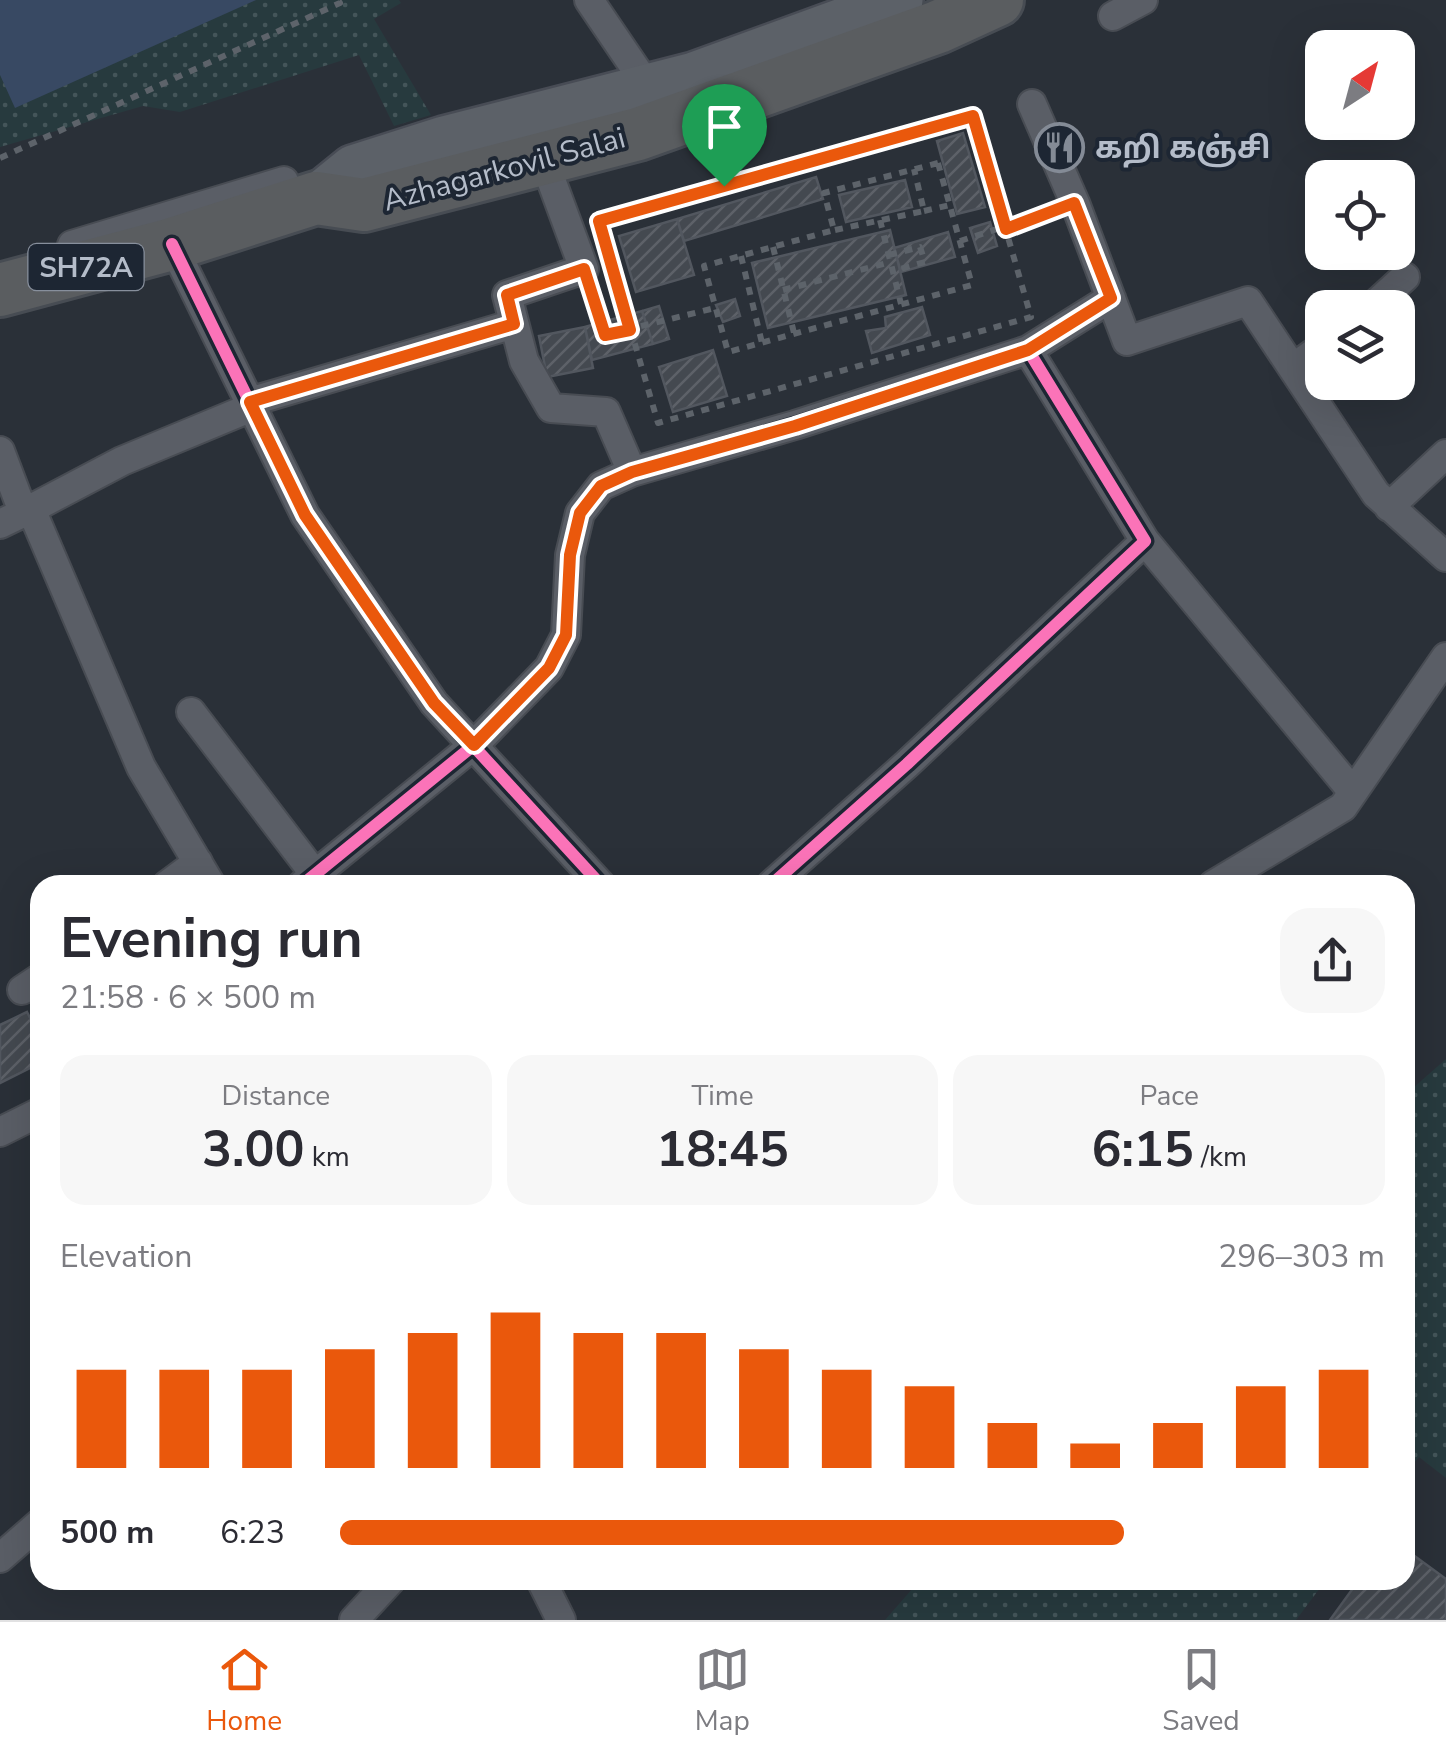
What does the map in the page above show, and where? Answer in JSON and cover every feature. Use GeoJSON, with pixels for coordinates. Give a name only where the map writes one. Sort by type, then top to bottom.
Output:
{"type":"FeatureCollection","features":[{"type":"Feature","properties":{"kind":"highway","name":"Azhagarkovil Salai"},"geometry":{"type":"LineString","coordinates":[[0,290],[172,244],[322,183],[364,205],[638,134],[938,27],[997,0]]}},
{"type":"Feature","properties":{"kind":"main road"},"geometry":{"type":"LineString","coordinates":[[322,183],[354,168],[444,139],[694,75],[900,0]]}},
{"type":"Feature","properties":{"kind":"street"},"geometry":{"type":"LineString","coordinates":[[588,0],[648,87]]}},
{"type":"Feature","properties":{"kind":"street"},"geometry":{"type":"LineString","coordinates":[[1113,16],[1143,0]]}},
{"type":"Feature","properties":{"kind":"street"},"geometry":{"type":"LineString","coordinates":[[1032,104],[1127,341],[1248,301],[1376,494],[1446,558]]}},
{"type":"Feature","properties":{"kind":"street"},"geometry":{"type":"LineString","coordinates":[[544,158],[584,269],[507,295],[524,361],[552,408],[606,412],[632,472]]}},
{"type":"Feature","properties":{"kind":"street"},"geometry":{"type":"LineString","coordinates":[[0,266],[322,183]]}},
{"type":"Feature","properties":{"kind":"street"},"geometry":{"type":"LineString","coordinates":[[172,244],[305,515],[434,703],[593,875]]}},
{"type":"Feature","properties":{"kind":"street"},"geometry":{"type":"LineString","coordinates":[[1390,290],[1404,277]]}},
{"type":"Feature","properties":{"kind":"street"},"geometry":{"type":"LineString","coordinates":[[321,875],[474,745],[549,668],[566,635],[570,555],[580,513],[601,486],[632,472],[795,426],[1028,350],[1111,298]]}},
{"type":"Feature","properties":{"kind":"street"},"geometry":{"type":"LineString","coordinates":[[18,515],[122,461],[251,404],[514,324]]}},
{"type":"Feature","properties":{"kind":"street"},"geometry":{"type":"LineString","coordinates":[[1028,350],[1145,541],[1353,792]]}},
{"type":"Feature","properties":{"kind":"street"},"geometry":{"type":"LineString","coordinates":[[1293,368],[1305,359]]}},
{"type":"Feature","properties":{"kind":"street"},"geometry":{"type":"LineString","coordinates":[[0,451],[18,515],[141,767],[204,874]]}},
{"type":"Feature","properties":{"kind":"street"},"geometry":{"type":"LineString","coordinates":[[1390,506],[1446,454]]}},
{"type":"Feature","properties":{"kind":"street"},"geometry":{"type":"LineString","coordinates":[[781,875],[907,764],[1145,541]]}},
{"type":"Feature","properties":{"kind":"street"},"geometry":{"type":"LineString","coordinates":[[1230,875],[1343,807],[1446,656]]}},
{"type":"Feature","properties":{"kind":"street"},"geometry":{"type":"LineString","coordinates":[[190,712],[308,875]]}},
{"type":"Feature","properties":{"kind":"street"},"geometry":{"type":"LineString","coordinates":[[0,1132],[30,1117]]}},
{"type":"Feature","properties":{"kind":"street"},"geometry":{"type":"LineString","coordinates":[[0,1558],[30,1532]]}},
{"type":"Feature","properties":{"kind":"street"},"geometry":{"type":"LineString","coordinates":[[354,1620],[382,1590]]}},
{"type":"Feature","properties":{"kind":"street"},"geometry":{"type":"LineString","coordinates":[[546,1590],[561,1620]]}},
{"type":"Feature","properties":{"kind":"path"},"geometry":{"type":"LineString","coordinates":[[0,158],[340,3],[338,0]]}},
{"type":"Feature","properties":{"kind":"path"},"geometry":{"type":"LineString","coordinates":[[973,116],[1031,317],[658,423],[630,330],[599,221],[973,116]]}},
{"type":"Feature","properties":{"kind":"path"},"geometry":{"type":"LineString","coordinates":[[834,230],[824,193],[938,163],[950,205],[972,285],[728,352],[704,266],[834,230],[950,205]]}},
{"type":"Feature","properties":{"kind":"path"},"geometry":{"type":"LineString","coordinates":[[914,169],[924,211]]}},
{"type":"Feature","properties":{"kind":"path"},"geometry":{"type":"LineString","coordinates":[[960,241],[1006,229],[1074,203]]}},
{"type":"Feature","properties":{"kind":"path"},"geometry":{"type":"LineString","coordinates":[[880,220],[901,304]]}},
{"type":"Feature","properties":{"kind":"path"},"geometry":{"type":"LineString","coordinates":[[773,247],[794,334]]}},
{"type":"Feature","properties":{"kind":"path"},"geometry":{"type":"LineString","coordinates":[[783,290],[891,263],[925,262],[920,247],[891,263]]}},
{"type":"Feature","properties":{"kind":"path"},"geometry":{"type":"LineString","coordinates":[[741,256],[762,342]]}},
{"type":"Feature","properties":{"kind":"path"},"geometry":{"type":"LineString","coordinates":[[584,269],[605,335],[715,308]]}},
{"type":"Feature","properties":{"kind":"green space"},"geometry":{"type":"Polygon","coordinates":[[[0,0],[399,0],[401,3],[374,19],[431,115],[394,126],[359,55],[180,112],[143,106],[0,147],[0,0]]]}},
{"type":"Feature","properties":{"kind":"green space"},"geometry":{"type":"Polygon","coordinates":[[[1446,1059],[1446,1478],[1419,1457],[1415,1462],[1415,1086],[1446,1059]]]}},
{"type":"Feature","properties":{"kind":"green space"},"geometry":{"type":"Polygon","coordinates":[[[911,1590],[1318,1590],[1296,1620],[885,1620],[911,1590]]]}},
{"type":"Feature","properties":{"kind":"water"},"geometry":{"type":"Polygon","coordinates":[[[0,0],[256,0],[15,108],[0,75],[0,0]]]}},
{"type":"Feature","properties":{"kind":"building"},"geometry":{"type":"Polygon","coordinates":[[[963,133],[985,207],[957,214],[937,141],[963,133]]]}},
{"type":"Feature","properties":{"kind":"building"},"geometry":{"type":"Polygon","coordinates":[[[816,177],[823,199],[684,241],[677,219],[816,177]]]}},
{"type":"Feature","properties":{"kind":"building"},"geometry":{"type":"Polygon","coordinates":[[[905,180],[912,207],[846,222],[839,195],[905,180]]]}},
{"type":"Feature","properties":{"kind":"building"},"geometry":{"type":"Polygon","coordinates":[[[677,219],[694,275],[636,292],[619,236],[677,219]]]}},
{"type":"Feature","properties":{"kind":"building"},"geometry":{"type":"Polygon","coordinates":[[[990,222],[997,246],[978,253],[970,228],[990,222]]]}},
{"type":"Feature","properties":{"kind":"building"},"geometry":{"type":"Polygon","coordinates":[[[890,230],[906,295],[768,328],[752,263],[890,230]]]}},
{"type":"Feature","properties":{"kind":"building"},"geometry":{"type":"Polygon","coordinates":[[[948,232],[955,257],[901,272],[894,248],[948,232]]]}},
{"type":"Feature","properties":{"kind":"building"},"geometry":{"type":"Polygon","coordinates":[[[735,299],[740,316],[723,322],[716,305],[735,299]]]}},
{"type":"Feature","properties":{"kind":"building"},"geometry":{"type":"Polygon","coordinates":[[[659,306],[669,339],[653,344],[642,311],[659,306]]]}},
{"type":"Feature","properties":{"kind":"building"},"geometry":{"type":"Polygon","coordinates":[[[922,307],[930,335],[872,353],[866,331],[886,328],[885,317],[922,307]]]}},
{"type":"Feature","properties":{"kind":"building"},"geometry":{"type":"Polygon","coordinates":[[[642,311],[653,344],[592,360],[585,327],[642,311]]]}},
{"type":"Feature","properties":{"kind":"building"},"geometry":{"type":"Polygon","coordinates":[[[585,327],[593,368],[547,377],[539,336],[585,327]]]}},
{"type":"Feature","properties":{"kind":"building"},"geometry":{"type":"Polygon","coordinates":[[[713,350],[727,396],[673,412],[659,367],[713,350]]]}},
{"type":"Feature","properties":{"kind":"building"},"geometry":{"type":"Polygon","coordinates":[[[27,1012],[30,1018],[30,1068],[0,1083],[0,1025],[27,1012]]]}},
{"type":"Feature","properties":{"kind":"building"},"geometry":{"type":"Polygon","coordinates":[[[1415,1556],[1446,1579],[1446,1620],[1330,1620],[1352,1590],[1415,1590],[1415,1556]]]}},
{"type":"Feature","properties":{"kind":"cycle path"},"geometry":{"type":"LineString","coordinates":[[172,244],[305,515],[434,703],[592,875]]}},
{"type":"Feature","properties":{"kind":"cycle path"},"geometry":{"type":"LineString","coordinates":[[782,875],[1145,541],[1028,350],[1111,298]]}},
{"type":"Feature","properties":{"kind":"cycle path"},"geometry":{"type":"LineString","coordinates":[[314,875],[474,745],[549,668],[566,635],[570,555],[580,513],[601,486],[632,472],[795,425],[1028,350]]}},
{"type":"Feature","properties":{"kind":"place","name":"கறி கஞ்சி"},"geometry":{"type":"Point","coordinates":[1060,148]}},
{"type":"Feature","properties":{"kind":"route"},"geometry":{"type":"LineString","coordinates":[[973,116],[1006,229],[1074,203],[1111,298],[1028,350],[795,426],[625,474],[601,486],[580,513],[570,555],[566,635],[549,668],[474,745],[434,703],[305,515],[250,402],[514,324],[507,295],[584,269],[605,335],[630,330],[599,221],[724,186],[973,116]]}}]}
